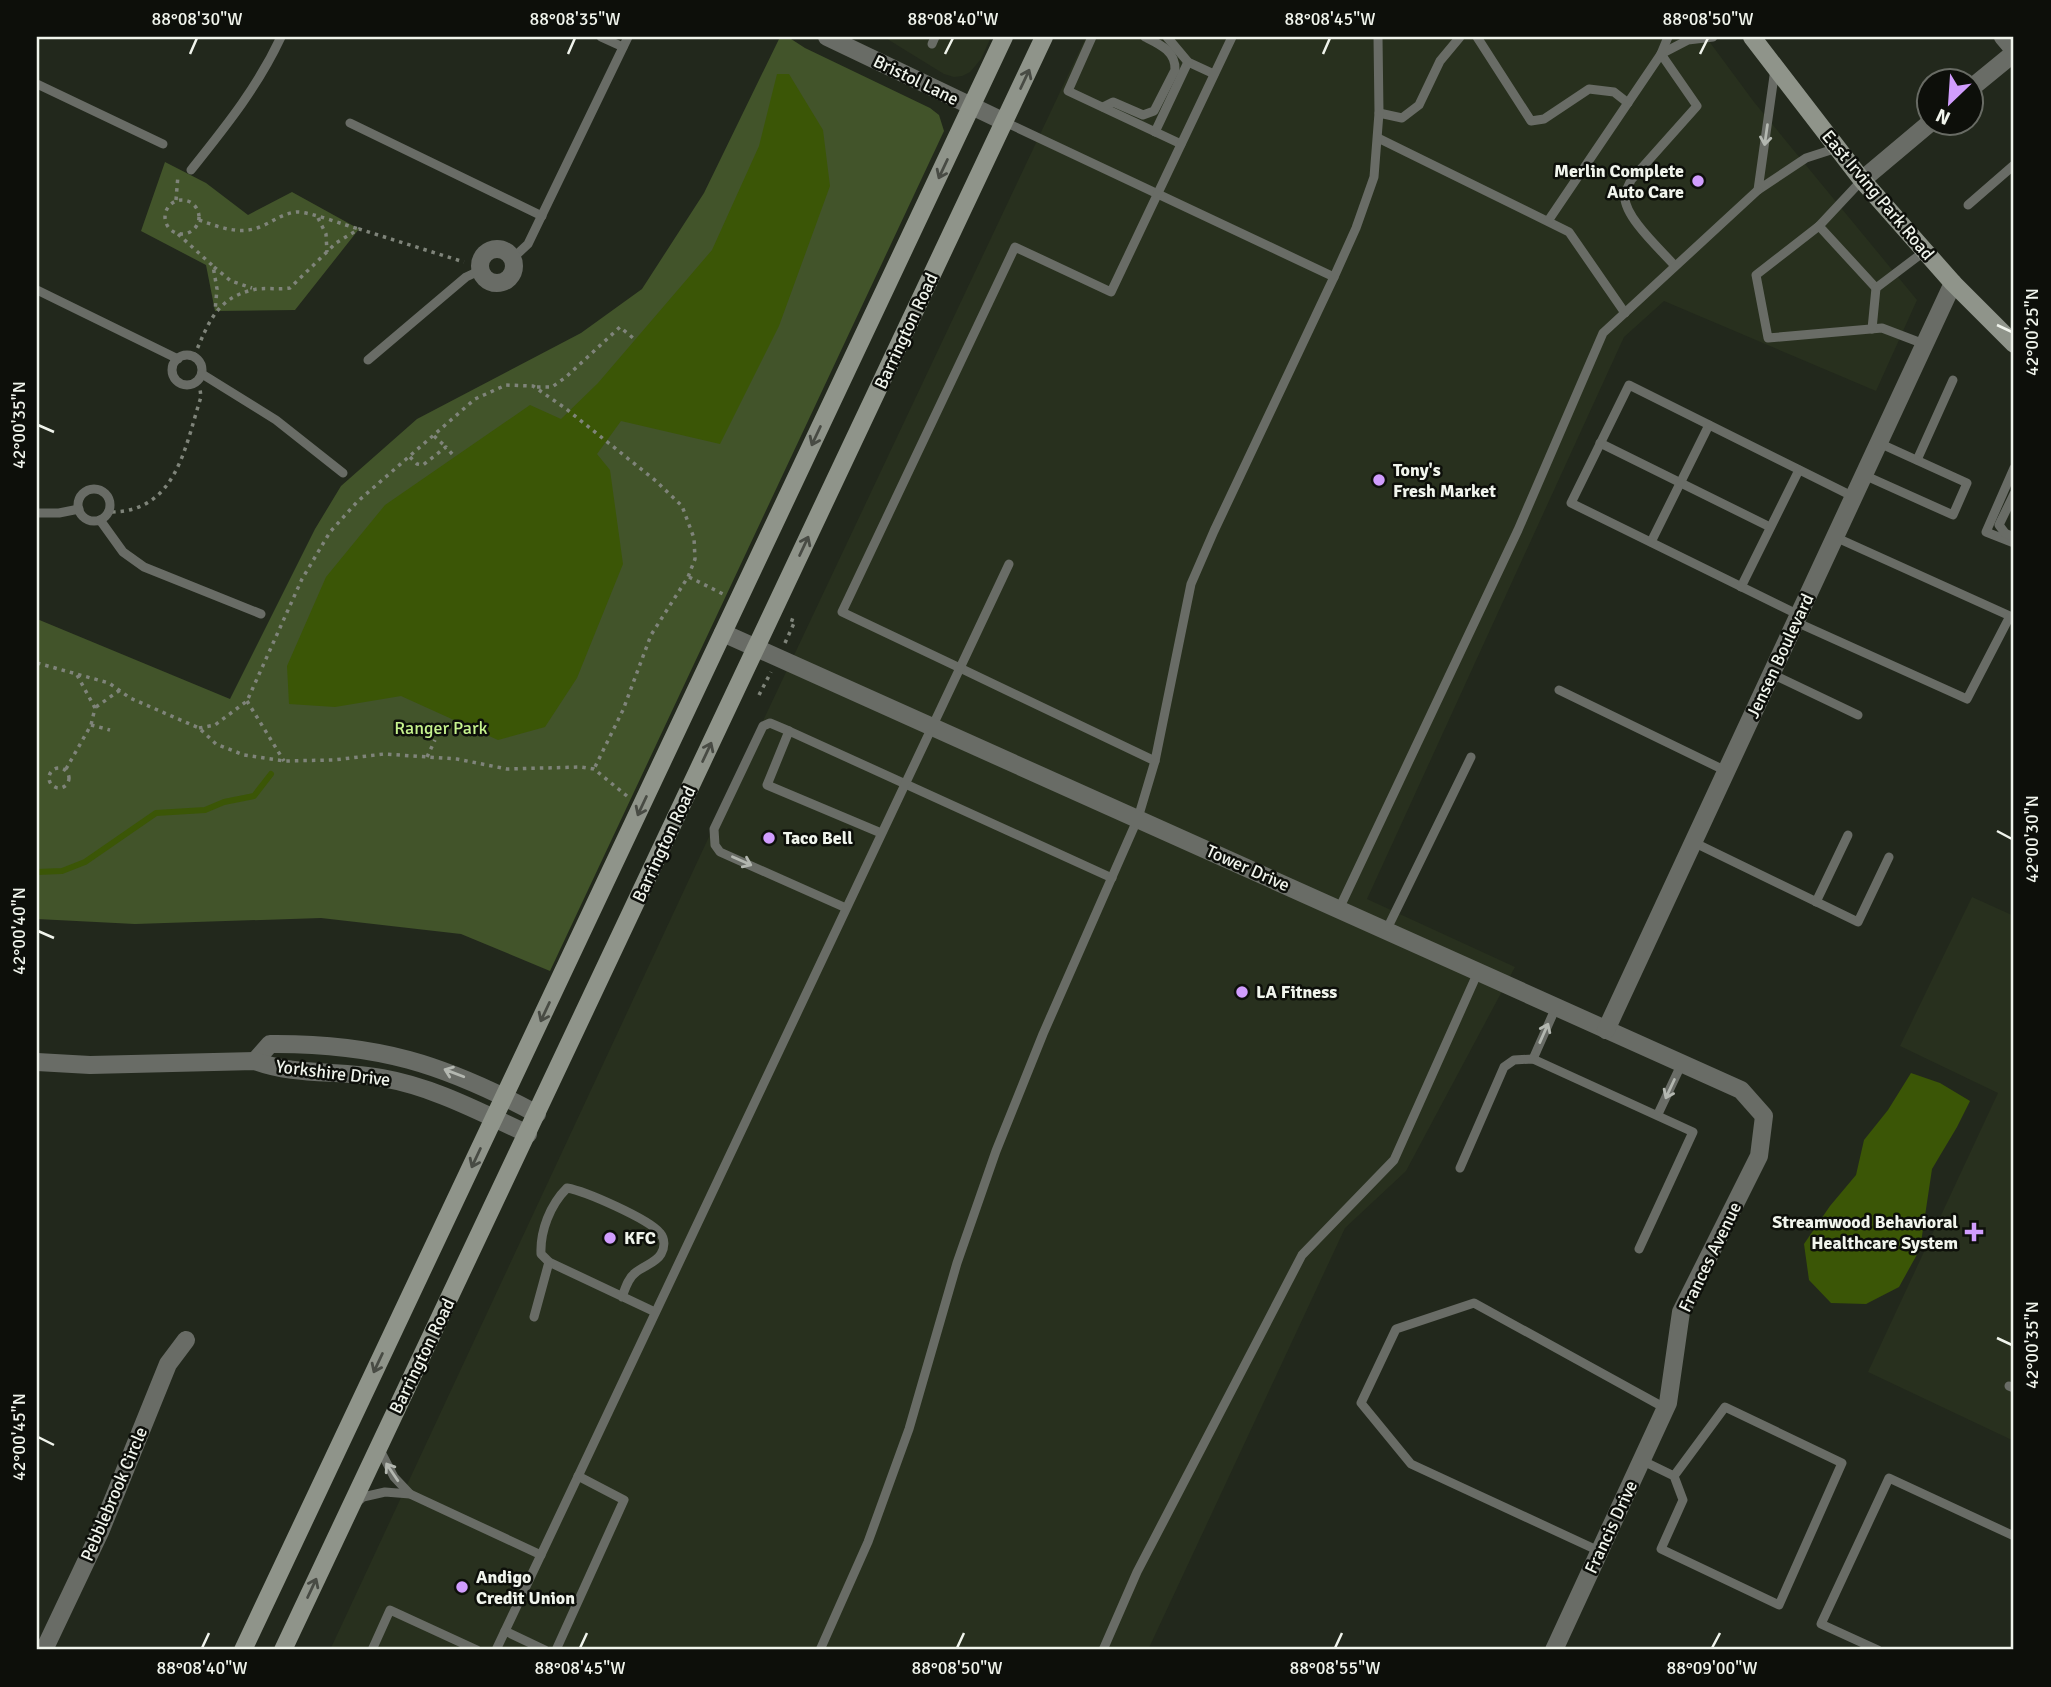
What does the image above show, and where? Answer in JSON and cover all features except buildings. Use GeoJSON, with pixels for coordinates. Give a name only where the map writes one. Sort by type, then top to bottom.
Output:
{"type":"FeatureCollection","features":[{"type":"Feature","properties":{"kind":"main road","name":"Barrington Road"},"geometry":{"type":"LineString","coordinates":[[243,1650],[1004,37]]}},
{"type":"Feature","properties":{"kind":"main road","name":"Barrington Road"},"geometry":{"type":"LineString","coordinates":[[283,1650],[1045,37]]}},
{"type":"Feature","properties":{"kind":"main road","name":"East Irving Park Road"},"geometry":{"type":"LineString","coordinates":[[1752,37],[1862,180],[1953,283],[2014,344]]}},
{"type":"Feature","properties":{"kind":"street","name":"Bristol Lane"},"geometry":{"type":"LineString","coordinates":[[827,37],[1005,122]]}},
{"type":"Feature","properties":{"kind":"street"},"geometry":{"type":"LineString","coordinates":[[1984,77],[2014,51],[2003,37]]}},
{"type":"Feature","properties":{"kind":"street"},"geometry":{"type":"LineString","coordinates":[[1862,180],[1914,136]]}},
{"type":"Feature","properties":{"kind":"street"},"geometry":{"type":"LineString","coordinates":[[495,249],[502,250],[513,258],[513,272],[503,282],[489,281],[473,266],[495,249]]}},
{"type":"Feature","properties":{"kind":"street","name":"Jensen Boulevard"},"geometry":{"type":"LineString","coordinates":[[1606,1030],[1953,283]]}},
{"type":"Feature","properties":{"kind":"street","name":"Tower Drive"},"geometry":{"type":"LineString","coordinates":[[723,633],[1741,1090],[1764,1116]]}},
{"type":"Feature","properties":{"kind":"street","name":"Yorkshire Drive"},"geometry":{"type":"LineString","coordinates":[[255,1061],[270,1044],[314,1044],[376,1051],[449,1071],[505,1096],[537,1114]]}},
{"type":"Feature","properties":{"kind":"street","name":"Yorkshire Drive"},"geometry":{"type":"LineString","coordinates":[[37,1062],[90,1065],[255,1061],[274,1068],[344,1072],[414,1084],[528,1135]]}},
{"type":"Feature","properties":{"kind":"street","name":"Frances Avenue"},"geometry":{"type":"LineString","coordinates":[[1666,1406],[1681,1312],[1759,1156],[1764,1116]]}},
{"type":"Feature","properties":{"kind":"street","name":"Pebblebrook Circle"},"geometry":{"type":"LineString","coordinates":[[44,1650],[100,1532],[168,1364],[186,1340]]}},
{"type":"Feature","properties":{"kind":"street","name":"Francis Drive"},"geometry":{"type":"LineString","coordinates":[[1554,1650],[1666,1406]]}},
{"type":"Feature","properties":{"kind":"lane"},"geometry":{"type":"LineString","coordinates":[[191,170],[227,128],[281,37]]}},
{"type":"Feature","properties":{"kind":"lane"},"geometry":{"type":"LineString","coordinates":[[601,37],[623,47]]}},
{"type":"Feature","properties":{"kind":"lane"},"geometry":{"type":"LineString","coordinates":[[513,258],[528,244],[628,37]]}},
{"type":"Feature","properties":{"kind":"lane"},"geometry":{"type":"LineString","coordinates":[[1092,37],[1068,91],[1181,144]]}},
{"type":"Feature","properties":{"kind":"lane"},"geometry":{"type":"LineString","coordinates":[[1102,107],[1113,102],[1143,115],[1154,111],[1175,70],[1175,63],[1166,48],[1144,37]]}},
{"type":"Feature","properties":{"kind":"lane"},"geometry":{"type":"LineString","coordinates":[[1167,37],[1188,62],[1214,74]]}},
{"type":"Feature","properties":{"kind":"lane"},"geometry":{"type":"LineString","coordinates":[[1155,761],[842,612],[1015,247],[1111,292],[1232,37]]}},
{"type":"Feature","properties":{"kind":"lane"},"geometry":{"type":"LineString","coordinates":[[820,1650],[868,1542],[909,1429],[957,1262],[996,1152],[1043,1034],[1138,818],[1155,761],[1191,584],[1334,277],[1356,228],[1374,177],[1379,113],[1376,73],[1378,37]]}},
{"type":"Feature","properties":{"kind":"lane"},"geometry":{"type":"LineString","coordinates":[[1379,113],[1402,118],[1419,105],[1440,61],[1460,37]]}},
{"type":"Feature","properties":{"kind":"lane"},"geometry":{"type":"LineString","coordinates":[[1477,37],[1531,121],[1544,119],[1588,89],[1614,92],[1628,103]]}},
{"type":"Feature","properties":{"kind":"lane"},"geometry":{"type":"LineString","coordinates":[[1548,220],[1661,54],[1668,37]]}},
{"type":"Feature","properties":{"kind":"lane"},"geometry":{"type":"LineString","coordinates":[[1661,54],[1688,40],[1713,37]]}},
{"type":"Feature","properties":{"kind":"lane"},"geometry":{"type":"LineString","coordinates":[[1661,54],[1697,106],[1631,180],[1625,195],[1627,208],[1634,219],[1675,267]]}},
{"type":"Feature","properties":{"kind":"lane"},"geometry":{"type":"LineString","coordinates":[[1155,132],[1188,62]]}},
{"type":"Feature","properties":{"kind":"lane"},"geometry":{"type":"LineString","coordinates":[[1758,190],[1775,67]]}},
{"type":"Feature","properties":{"kind":"lane"},"geometry":{"type":"LineString","coordinates":[[37,84],[163,144]]}},
{"type":"Feature","properties":{"kind":"lane"},"geometry":{"type":"LineString","coordinates":[[1005,122],[1334,277]]}},
{"type":"Feature","properties":{"kind":"lane"},"geometry":{"type":"LineString","coordinates":[[350,123],[542,216]]}},
{"type":"Feature","properties":{"kind":"lane"},"geometry":{"type":"LineString","coordinates":[[1378,138],[1569,232],[1625,313]]}},
{"type":"Feature","properties":{"kind":"lane"},"geometry":{"type":"LineString","coordinates":[[1339,909],[1518,530],[1603,333],[1758,190],[1806,158],[1837,148]]}},
{"type":"Feature","properties":{"kind":"lane"},"geometry":{"type":"LineString","coordinates":[[1968,205],[2014,166]]}},
{"type":"Feature","properties":{"kind":"lane"},"geometry":{"type":"LineString","coordinates":[[1862,180],[1819,226],[1756,275],[1768,338],[1882,328],[1924,344]]}},
{"type":"Feature","properties":{"kind":"lane"},"geometry":{"type":"LineString","coordinates":[[1819,226],[1877,288]]}},
{"type":"Feature","properties":{"kind":"lane"},"geometry":{"type":"LineString","coordinates":[[1872,329],[1877,288],[1925,251]]}},
{"type":"Feature","properties":{"kind":"lane"},"geometry":{"type":"LineString","coordinates":[[368,360],[466,277],[473,266]]}},
{"type":"Feature","properties":{"kind":"lane"},"geometry":{"type":"LineString","coordinates":[[37,290],[178,359]]}},
{"type":"Feature","properties":{"kind":"lane"},"geometry":{"type":"LineString","coordinates":[[187,355],[194,356],[202,365],[201,377],[189,386],[176,380],[172,372],[178,359],[187,355]]}},
{"type":"Feature","properties":{"kind":"lane"},"geometry":{"type":"LineString","coordinates":[[201,377],[276,420],[343,473]]}},
{"type":"Feature","properties":{"kind":"lane"},"geometry":{"type":"LineString","coordinates":[[1917,460],[1953,380]]}},
{"type":"Feature","properties":{"kind":"lane"},"geometry":{"type":"LineString","coordinates":[[1835,537],[2010,616],[1967,699],[1797,618],[1741,587],[1571,503],[1629,386],[1854,497]]}},
{"type":"Feature","properties":{"kind":"lane"},"geometry":{"type":"LineString","coordinates":[[1651,542],[1709,425]]}},
{"type":"Feature","properties":{"kind":"lane"},"geometry":{"type":"LineString","coordinates":[[1600,443],[1770,527]]}},
{"type":"Feature","properties":{"kind":"lane"},"geometry":{"type":"LineString","coordinates":[[1864,475],[1953,515],[1967,483],[1879,443]]}},
{"type":"Feature","properties":{"kind":"lane"},"geometry":{"type":"LineString","coordinates":[[1741,587],[1799,470]]}},
{"type":"Feature","properties":{"kind":"lane"},"geometry":{"type":"LineString","coordinates":[[2013,474],[1986,532],[2014,543]]}},
{"type":"Feature","properties":{"kind":"lane"},"geometry":{"type":"LineString","coordinates":[[100,520],[108,512],[109,499],[97,489],[92,489],[83,494],[78,504],[79,509],[85,518],[100,520],[123,552],[144,567],[261,614]]}},
{"type":"Feature","properties":{"kind":"lane"},"geometry":{"type":"LineString","coordinates":[[2014,494],[1999,525],[2005,533],[2014,537]]}},
{"type":"Feature","properties":{"kind":"lane"},"geometry":{"type":"LineString","coordinates":[[37,513],[79,509]]}},
{"type":"Feature","properties":{"kind":"lane"},"geometry":{"type":"LineString","coordinates":[[496,1650],[1009,564]]}},
{"type":"Feature","properties":{"kind":"lane"},"geometry":{"type":"LineString","coordinates":[[1772,674],[1858,715]]}},
{"type":"Feature","properties":{"kind":"lane"},"geometry":{"type":"LineString","coordinates":[[1559,690],[1726,771]]}},
{"type":"Feature","properties":{"kind":"lane"},"geometry":{"type":"LineString","coordinates":[[846,908],[720,852],[715,845],[714,829],[762,726],[769,723],[905,782],[1112,878]]}},
{"type":"Feature","properties":{"kind":"lane"},"geometry":{"type":"LineString","coordinates":[[789,732],[767,785],[881,834]]}},
{"type":"Feature","properties":{"kind":"lane"},"geometry":{"type":"LineString","coordinates":[[1386,930],[1471,757]]}},
{"type":"Feature","properties":{"kind":"lane"},"geometry":{"type":"LineString","coordinates":[[1816,902],[1848,835]]}},
{"type":"Feature","properties":{"kind":"lane"},"geometry":{"type":"LineString","coordinates":[[1693,842],[1858,922],[1889,857]]}},
{"type":"Feature","properties":{"kind":"lane"},"geometry":{"type":"LineString","coordinates":[[1102,1650],[1137,1572],[1302,1255],[1394,1160],[1478,972]]}},
{"type":"Feature","properties":{"kind":"lane"},"geometry":{"type":"LineString","coordinates":[[1533,1059],[1556,1007]]}},
{"type":"Feature","properties":{"kind":"lane"},"geometry":{"type":"LineString","coordinates":[[1460,1168],[1504,1068],[1514,1060],[1533,1059],[1658,1114],[1693,1132],[1639,1249]]}},
{"type":"Feature","properties":{"kind":"lane"},"geometry":{"type":"LineString","coordinates":[[1658,1114],[1682,1063]]}},
{"type":"Feature","properties":{"kind":"lane"},"geometry":{"type":"LineString","coordinates":[[622,1297],[632,1274],[657,1259],[663,1252],[664,1243],[660,1233],[625,1212],[578,1190],[567,1188],[560,1195],[541,1234],[541,1254],[549,1262],[622,1297],[656,1312]]}},
{"type":"Feature","properties":{"kind":"lane"},"geometry":{"type":"LineString","coordinates":[[534,1317],[549,1262]]}},
{"type":"Feature","properties":{"kind":"lane"},"geometry":{"type":"LineString","coordinates":[[1600,1551],[1411,1464],[1361,1403],[1396,1329],[1474,1303],[1666,1406]]}},
{"type":"Feature","properties":{"kind":"lane"},"geometry":{"type":"LineString","coordinates":[[1641,1461],[1674,1476],[1683,1500],[1661,1549],[1779,1605],[1842,1463],[1725,1407],[1674,1476]]}},
{"type":"Feature","properties":{"kind":"lane"},"geometry":{"type":"LineString","coordinates":[[379,1446],[393,1474],[410,1494]]}},
{"type":"Feature","properties":{"kind":"lane"},"geometry":{"type":"LineString","coordinates":[[556,1650],[624,1500],[578,1476]]}},
{"type":"Feature","properties":{"kind":"lane"},"geometry":{"type":"LineString","coordinates":[[1878,1650],[1821,1624],[1889,1478],[2014,1536]]}},
{"type":"Feature","properties":{"kind":"lane"},"geometry":{"type":"LineString","coordinates":[[349,1508],[363,1497],[377,1493],[410,1494],[541,1555]]}},
{"type":"Feature","properties":{"kind":"lane"},"geometry":{"type":"LineString","coordinates":[[372,1650],[390,1610],[477,1650]]}},
{"type":"Feature","properties":{"kind":"lane"},"geometry":{"type":"LineString","coordinates":[[505,1631],[545,1650]]}},
{"type":"Feature","properties":{"kind":"path"},"geometry":{"type":"LineString","coordinates":[[163,144],[178,169],[176,200],[168,207],[165,217],[169,226],[231,281],[254,289],[290,288],[335,243],[359,229]]}},
{"type":"Feature","properties":{"kind":"path"},"geometry":{"type":"LineString","coordinates":[[176,200],[191,202],[198,210],[199,220],[193,230],[176,233]]}},
{"type":"Feature","properties":{"kind":"path"},"geometry":{"type":"LineString","coordinates":[[199,220],[243,231],[261,227],[292,213],[304,212],[473,266]]}},
{"type":"Feature","properties":{"kind":"path"},"geometry":{"type":"LineString","coordinates":[[318,218],[326,234],[327,252]]}},
{"type":"Feature","properties":{"kind":"path"},"geometry":{"type":"LineString","coordinates":[[194,356],[215,311],[217,289],[213,266]]}},
{"type":"Feature","properties":{"kind":"path"},"geometry":{"type":"LineString","coordinates":[[215,311],[233,298],[254,289]]}},
{"type":"Feature","properties":{"kind":"path"},"geometry":{"type":"LineString","coordinates":[[199,729],[215,725],[247,701],[302,579],[330,532],[357,502],[475,399],[506,385],[551,387],[566,377],[620,327],[633,338]]}},
{"type":"Feature","properties":{"kind":"path"},"geometry":{"type":"LineString","coordinates":[[108,512],[135,510],[163,493],[179,466],[201,397],[201,377]]}},
{"type":"Feature","properties":{"kind":"path"},"geometry":{"type":"LineString","coordinates":[[535,387],[656,481],[682,506],[695,538],[695,559],[688,577],[650,635],[623,710],[594,769]]}},
{"type":"Feature","properties":{"kind":"path"},"geometry":{"type":"LineString","coordinates":[[433,436],[453,455]]}},
{"type":"Feature","properties":{"kind":"path"},"geometry":{"type":"LineString","coordinates":[[410,457],[423,466],[446,447]]}},
{"type":"Feature","properties":{"kind":"path"},"geometry":{"type":"LineString","coordinates":[[688,577],[725,595]]}},
{"type":"Feature","properties":{"kind":"path"},"geometry":{"type":"LineString","coordinates":[[37,663],[109,683],[166,716],[199,729],[216,744],[244,755],[284,761],[334,760],[384,754],[457,759],[506,769],[580,767],[594,769],[627,796]]}},
{"type":"Feature","properties":{"kind":"path"},"geometry":{"type":"LineString","coordinates":[[77,675],[95,708]]}},
{"type":"Feature","properties":{"kind":"path"},"geometry":{"type":"LineString","coordinates":[[66,769],[91,725],[95,708],[120,690]]}},
{"type":"Feature","properties":{"kind":"path"},"geometry":{"type":"LineString","coordinates":[[247,701],[284,761]]}},
{"type":"Feature","properties":{"kind":"path"},"geometry":{"type":"LineString","coordinates":[[91,725],[110,730]]}},
{"type":"Feature","properties":{"kind":"path"},"geometry":{"type":"LineString","coordinates":[[427,757],[435,740]]}},
{"type":"Feature","properties":{"kind":"path"},"geometry":{"type":"LineString","coordinates":[[55,768],[66,769],[70,779],[68,784],[58,788],[53,786],[50,782],[51,771],[55,768]]}},
{"type":"Feature","properties":{"kind":"shaded area"},"geometry":{"type":"Polygon","coordinates":[[[884,37],[991,37],[981,59],[970,72],[954,77],[944,74],[884,37]]]}},
{"type":"Feature","properties":{"kind":"shaded area"},"geometry":{"type":"Polygon","coordinates":[[[1086,37],[1706,37],[1754,102],[1917,300],[1876,391],[1664,301],[1624,337],[1367,899],[1515,967],[1406,1171],[1345,1228],[1148,1650],[330,1650],[762,723],[1086,37]]]}},
{"type":"Feature","properties":{"kind":"shaded area"},"geometry":{"type":"Polygon","coordinates":[[[777,74],[789,74],[823,130],[830,186],[779,326],[720,444],[621,421],[597,454],[610,470],[623,564],[577,678],[545,727],[498,740],[401,696],[335,707],[289,704],[287,666],[326,577],[385,505],[530,405],[561,419],[598,383],[712,250],[759,146],[777,74]]]}},
{"type":"Feature","properties":{"kind":"shaded area","name":"Streamwood Behavioral Healthcare System"},"geometry":{"type":"Polygon","coordinates":[[[1972,897],[2014,916],[2014,1441],[1868,1372],[1998,1093],[1900,1046],[1972,897]]]}},
{"type":"Feature","properties":{"kind":"shaded area"},"geometry":{"type":"Polygon","coordinates":[[[1911,1073],[1940,1083],[1970,1101],[1932,1169],[1920,1249],[1899,1287],[1866,1304],[1831,1303],[1809,1280],[1804,1244],[1830,1206],[1856,1175],[1864,1140],[1888,1110],[1911,1073]]]}},
{"type":"Feature","properties":{"kind":"green space","name":"Ranger Park"},"geometry":{"type":"Polygon","coordinates":[[[780,37],[788,37],[805,48],[930,108],[939,115],[944,131],[550,971],[461,934],[321,918],[135,924],[37,919],[37,619],[230,699],[315,529],[341,486],[417,419],[581,333],[642,289],[704,193],[780,37]]]}},
{"type":"Feature","properties":{"kind":"green space"},"geometry":{"type":"Polygon","coordinates":[[[165,162],[206,183],[248,215],[292,192],[359,229],[295,310],[215,311],[206,265],[141,231],[165,162]]]}},
{"type":"Feature","properties":{"kind":"waterway"},"geometry":{"type":"LineString","coordinates":[[37,872],[62,871],[85,862],[156,813],[205,810],[224,802],[254,796],[271,774]]}},
{"type":"Feature","properties":{"kind":"place","name":"Merlin Complete Auto Care"},"geometry":{"type":"Point","coordinates":[1698,181]}},
{"type":"Feature","properties":{"kind":"place","name":"Tony's Fresh Market"},"geometry":{"type":"Point","coordinates":[1379,480]}},
{"type":"Feature","properties":{"kind":"place","name":"Taco Bell"},"geometry":{"type":"Point","coordinates":[769,838]}},
{"type":"Feature","properties":{"kind":"place","name":"LA Fitness"},"geometry":{"type":"Point","coordinates":[1242,992]}},
{"type":"Feature","properties":{"kind":"place","name":"Streamwood Behavioral Healthcare System"},"geometry":{"type":"Point","coordinates":[1974,1232]}},
{"type":"Feature","properties":{"kind":"place","name":"KFC"},"geometry":{"type":"Point","coordinates":[610,1238]}},
{"type":"Feature","properties":{"kind":"place","name":"Andigo Credit Union"},"geometry":{"type":"Point","coordinates":[462,1587]}}]}
